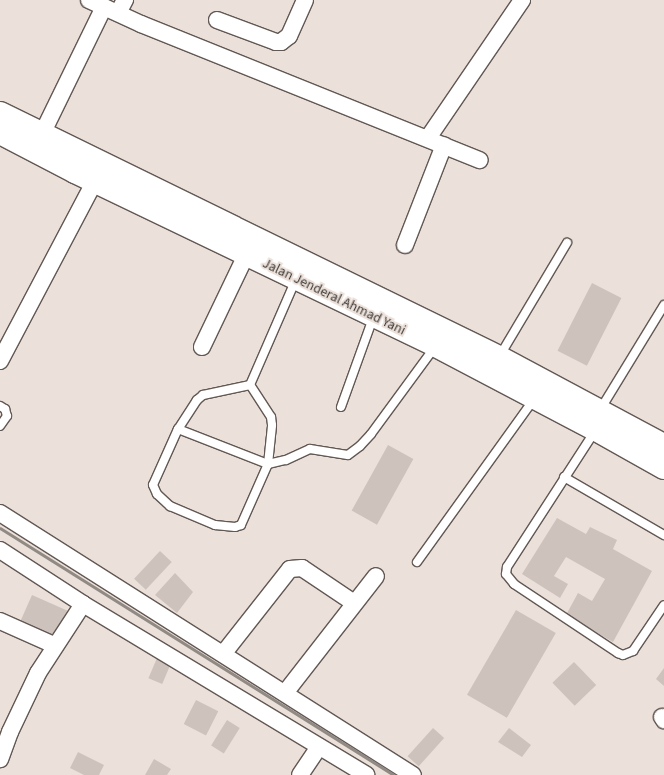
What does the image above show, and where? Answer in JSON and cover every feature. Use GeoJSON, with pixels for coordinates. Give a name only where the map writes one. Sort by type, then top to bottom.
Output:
{"type":"FeatureCollection","features":[{"type":"Feature","properties":{"kind":"main road","name":"Jalan Jenderal Ahmad Yani"},"geometry":{"type":"LineString","coordinates":[[0,119],[42,134],[499,357],[598,420],[661,455]]}},
{"type":"Feature","properties":{"kind":"main road","name":"Jalan Jenderal Ahmad Yani"},"geometry":{"type":"LineString","coordinates":[[0,119],[95,181],[436,346],[535,398],[598,420]]}},
{"type":"Feature","properties":{"kind":"street"},"geometry":{"type":"LineString","coordinates":[[89,0],[116,7],[480,160]]}},
{"type":"Feature","properties":{"kind":"street"},"geometry":{"type":"LineString","coordinates":[[217,20],[276,42],[281,42],[289,36],[305,0]]}},
{"type":"Feature","properties":{"kind":"street"},"geometry":{"type":"LineString","coordinates":[[428,138],[522,0]]}},
{"type":"Feature","properties":{"kind":"street"},"geometry":{"type":"LineString","coordinates":[[42,134],[116,7]]}},
{"type":"Feature","properties":{"kind":"street"},"geometry":{"type":"LineString","coordinates":[[405,245],[444,145]]}},
{"type":"Feature","properties":{"kind":"street"},"geometry":{"type":"LineString","coordinates":[[0,361],[95,181]]}},
{"type":"Feature","properties":{"kind":"street"},"geometry":{"type":"LineString","coordinates":[[202,347],[246,255]]}},
{"type":"Feature","properties":{"kind":"street"},"geometry":{"type":"LineString","coordinates":[[0,513],[413,775]]}},
{"type":"Feature","properties":{"kind":"street"},"geometry":{"type":"LineString","coordinates":[[0,550],[83,604],[366,775]]}},
{"type":"Feature","properties":{"kind":"street"},"geometry":{"type":"LineString","coordinates":[[223,654],[290,569],[302,568],[354,603]]}},
{"type":"Feature","properties":{"kind":"street"},"geometry":{"type":"LineString","coordinates":[[285,693],[376,576]]}},
{"type":"Feature","properties":{"kind":"street"},"geometry":{"type":"LineString","coordinates":[[0,759],[22,705],[38,673],[54,645],[83,604]]}},
{"type":"Feature","properties":{"kind":"street"},"geometry":{"type":"LineString","coordinates":[[0,621],[54,645]]}},
{"type":"Feature","properties":{"kind":"street"},"geometry":{"type":"LineString","coordinates":[[300,775],[319,747]]}},
{"type":"Feature","properties":{"kind":"lane"},"geometry":{"type":"LineString","coordinates":[[499,357],[567,243]]}},
{"type":"Feature","properties":{"kind":"lane"},"geometry":{"type":"LineString","coordinates":[[250,385],[296,279]]}},
{"type":"Feature","properties":{"kind":"lane"},"geometry":{"type":"LineString","coordinates":[[664,305],[564,477],[507,567],[506,574],[514,584],[623,655],[633,651],[664,604]]}},
{"type":"Feature","properties":{"kind":"lane"},"geometry":{"type":"LineString","coordinates":[[341,407],[374,316]]}},
{"type":"Feature","properties":{"kind":"lane"},"geometry":{"type":"LineString","coordinates":[[178,429],[268,464],[286,460],[310,449],[343,454],[353,453],[371,434],[436,346]]}},
{"type":"Feature","properties":{"kind":"lane"},"geometry":{"type":"LineString","coordinates":[[250,385],[271,417],[272,425],[268,464],[241,525],[235,527],[215,525],[170,506],[157,494],[154,486],[178,429],[191,407],[203,395],[250,385]]}},
{"type":"Feature","properties":{"kind":"lane"},"geometry":{"type":"LineString","coordinates":[[417,562],[535,398]]}},
{"type":"Feature","properties":{"kind":"lane"},"geometry":{"type":"LineString","coordinates":[[0,406],[5,409],[6,416],[0,426]]}},
{"type":"Feature","properties":{"kind":"lane"},"geometry":{"type":"LineString","coordinates":[[564,477],[664,535]]}},
{"type":"Feature","properties":{"kind":"building"},"geometry":{"type":"Polygon","coordinates":[[[592,283],[621,298],[587,366],[557,351],[592,283]]]}},
{"type":"Feature","properties":{"kind":"building"},"geometry":{"type":"Polygon","coordinates":[[[388,445],[413,459],[377,525],[352,511],[388,445]]]}},
{"type":"Feature","properties":{"kind":"building"},"geometry":{"type":"Polygon","coordinates":[[[557,518],[586,534],[590,527],[617,540],[613,549],[652,571],[613,642],[566,615],[578,593],[592,601],[605,579],[566,557],[554,576],[568,584],[560,598],[522,574],[557,518]]]}},
{"type":"Feature","properties":{"kind":"building"},"geometry":{"type":"Polygon","coordinates":[[[160,551],[172,562],[146,590],[134,579],[160,551]]]}},
{"type":"Feature","properties":{"kind":"building"},"geometry":{"type":"Polygon","coordinates":[[[175,573],[193,592],[177,613],[155,595],[175,573]]]}},
{"type":"Feature","properties":{"kind":"building"},"geometry":{"type":"Polygon","coordinates":[[[32,595],[68,611],[55,638],[20,622],[32,595]]]}},
{"type":"Feature","properties":{"kind":"building"},"geometry":{"type":"Polygon","coordinates":[[[516,610],[556,633],[507,718],[467,695],[516,610]]]}},
{"type":"Feature","properties":{"kind":"building"},"geometry":{"type":"Polygon","coordinates":[[[157,658],[171,664],[162,684],[148,678],[157,658]]]}},
{"type":"Feature","properties":{"kind":"building"},"geometry":{"type":"Polygon","coordinates":[[[574,662],[596,685],[575,706],[552,683],[574,662]]]}},
{"type":"Feature","properties":{"kind":"building"},"geometry":{"type":"Polygon","coordinates":[[[664,668],[664,686],[656,679],[664,668]]]}},
{"type":"Feature","properties":{"kind":"building"},"geometry":{"type":"Polygon","coordinates":[[[196,700],[218,711],[206,735],[184,724],[196,700]]]}},
{"type":"Feature","properties":{"kind":"building"},"geometry":{"type":"Polygon","coordinates":[[[227,720],[240,728],[224,753],[211,745],[227,720]]]}},
{"type":"Feature","properties":{"kind":"building"},"geometry":{"type":"Polygon","coordinates":[[[433,728],[444,738],[419,766],[408,756],[433,728]]]}},
{"type":"Feature","properties":{"kind":"building"},"geometry":{"type":"Polygon","coordinates":[[[509,728],[531,745],[522,757],[498,742],[509,728]]]}},
{"type":"Feature","properties":{"kind":"building"},"geometry":{"type":"Polygon","coordinates":[[[78,752],[104,765],[99,775],[84,775],[70,768],[78,752]]]}},
{"type":"Feature","properties":{"kind":"building"},"geometry":{"type":"Polygon","coordinates":[[[154,759],[171,769],[167,775],[145,775],[154,759]]]}},
{"type":"Feature","properties":{"kind":"railway"},"geometry":{"type":"LineString","coordinates":[[0,528],[394,775]]}}]}
